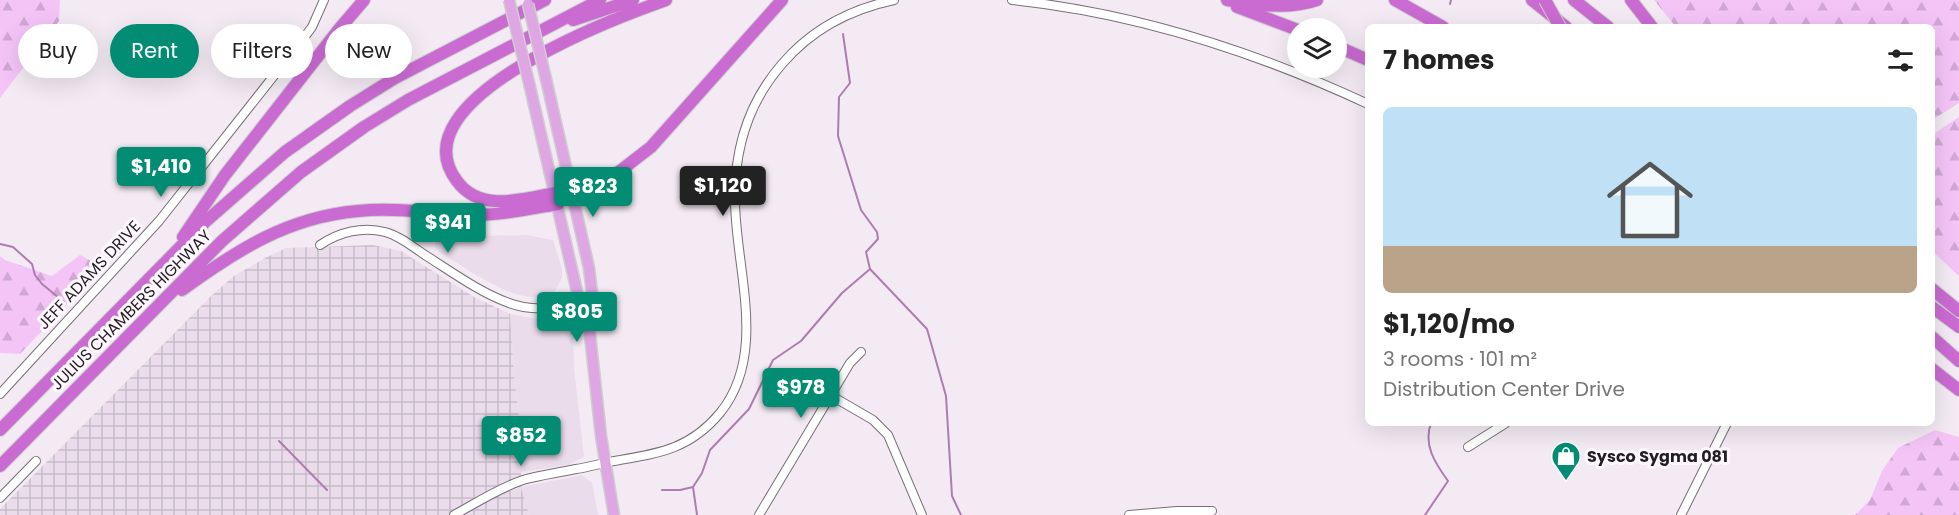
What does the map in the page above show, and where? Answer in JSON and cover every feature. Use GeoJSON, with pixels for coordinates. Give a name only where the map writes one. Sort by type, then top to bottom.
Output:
{"type":"FeatureCollection","features":[{"type":"Feature","properties":{"kind":"highway"},"geometry":{"type":"LineString","coordinates":[[165,263],[225,175],[364,0]]}},
{"type":"Feature","properties":{"kind":"highway"},"geometry":{"type":"LineString","coordinates":[[527,4],[540,0]]}},
{"type":"Feature","properties":{"kind":"highway","name":"JULIUS CHAMBERS HIGHWAY"},"geometry":{"type":"LineString","coordinates":[[0,430],[244,186],[328,121],[418,65],[527,4],[545,0]]}},
{"type":"Feature","properties":{"kind":"highway","name":"JULIUS CHAMBERS HIGHWAY"},"geometry":{"type":"LineString","coordinates":[[0,466],[241,223],[322,156],[415,96],[600,0]]}},
{"type":"Feature","properties":{"kind":"highway"},"geometry":{"type":"LineString","coordinates":[[532,34],[633,0]]}},
{"type":"Feature","properties":{"kind":"highway"},"geometry":{"type":"LineString","coordinates":[[556,198],[488,200],[467,191],[452,174],[448,160],[449,136],[456,119],[484,91],[554,48],[618,18],[666,0]]}},
{"type":"Feature","properties":{"kind":"highway"},"geometry":{"type":"LineString","coordinates":[[574,198],[621,171],[651,147],[782,0]]}},
{"type":"Feature","properties":{"kind":"highway"},"geometry":{"type":"LineString","coordinates":[[1219,0],[1287,26]]}},
{"type":"Feature","properties":{"kind":"highway"},"geometry":{"type":"LineString","coordinates":[[1227,0],[1281,6],[1299,5],[1317,0]]}},
{"type":"Feature","properties":{"kind":"highway"},"geometry":{"type":"LineString","coordinates":[[1395,0],[1438,24]]}},
{"type":"Feature","properties":{"kind":"highway"},"geometry":{"type":"LineString","coordinates":[[1532,0],[1562,24]]}},
{"type":"Feature","properties":{"kind":"highway"},"geometry":{"type":"LineString","coordinates":[[1545,0],[1558,24]]}},
{"type":"Feature","properties":{"kind":"highway"},"geometry":{"type":"LineString","coordinates":[[1574,0],[1604,24]]}},
{"type":"Feature","properties":{"kind":"highway"},"geometry":{"type":"LineString","coordinates":[[1631,0],[1650,24]]}},
{"type":"Feature","properties":{"kind":"highway"},"geometry":{"type":"LineString","coordinates":[[1347,51],[1365,59]]}},
{"type":"Feature","properties":{"kind":"highway"},"geometry":{"type":"LineString","coordinates":[[154,310],[235,252],[276,231],[316,218],[346,212],[376,210],[493,214],[556,198]]}},
{"type":"Feature","properties":{"kind":"highway"},"geometry":{"type":"LineString","coordinates":[[1935,291],[1959,311]]}},
{"type":"Feature","properties":{"kind":"highway"},"geometry":{"type":"LineString","coordinates":[[1935,309],[1959,327]]}},
{"type":"Feature","properties":{"kind":"highway"},"geometry":{"type":"LineString","coordinates":[[1935,340],[1959,361]]}},
{"type":"Feature","properties":{"kind":"highway"},"geometry":{"type":"LineString","coordinates":[[1935,371],[1959,390]]}},
{"type":"Feature","properties":{"kind":"main road"},"geometry":{"type":"LineString","coordinates":[[509,0],[578,296],[587,307]]}},
{"type":"Feature","properties":{"kind":"main road"},"geometry":{"type":"LineString","coordinates":[[527,4],[574,198],[592,293],[587,307],[604,463],[615,515]]}},
{"type":"Feature","properties":{"kind":"main road"},"geometry":{"type":"LineString","coordinates":[[556,198],[574,198]]}},
{"type":"Feature","properties":{"kind":"street","name":"JEFF ADAMS DRIVE"},"geometry":{"type":"LineString","coordinates":[[0,394],[178,198],[308,33],[324,0]]}},
{"type":"Feature","properties":{"kind":"street"},"geometry":{"type":"LineString","coordinates":[[454,515],[522,481],[657,454],[678,446],[704,429],[726,405],[736,386],[746,352],[735,186],[740,148],[751,112],[776,71],[807,39],[844,16],[868,6],[894,0]]}},
{"type":"Feature","properties":{"kind":"street"},"geometry":{"type":"LineString","coordinates":[[1012,0],[1105,14],[1183,33],[1257,57],[1365,103]]}},
{"type":"Feature","properties":{"kind":"street"},"geometry":{"type":"LineString","coordinates":[[320,245],[333,236],[349,231],[385,232],[401,239],[470,284],[512,304],[540,308],[587,307]]}},
{"type":"Feature","properties":{"kind":"street"},"geometry":{"type":"LineString","coordinates":[[759,515],[850,363],[861,352]]}},
{"type":"Feature","properties":{"kind":"street"},"geometry":{"type":"LineString","coordinates":[[831,395],[873,420],[888,435],[922,515]]}},
{"type":"Feature","properties":{"kind":"street"},"geometry":{"type":"LineString","coordinates":[[1468,447],[1501,426]]}},
{"type":"Feature","properties":{"kind":"street"},"geometry":{"type":"LineString","coordinates":[[1682,515],[1726,426]]}},
{"type":"Feature","properties":{"kind":"street"},"geometry":{"type":"LineString","coordinates":[[0,498],[36,462]]}},
{"type":"Feature","properties":{"kind":"street"},"geometry":{"type":"LineString","coordinates":[[1130,515],[1177,511],[1212,512]]}},
{"type":"Feature","properties":{"kind":"shaded area"},"geometry":{"type":"Polygon","coordinates":[[[526,235],[553,240],[562,269],[562,278],[555,291],[544,298],[523,296],[504,290],[435,249],[436,237],[526,235]]]}},
{"type":"Feature","properties":{"kind":"shaded area"},"geometry":{"type":"Polygon","coordinates":[[[373,245],[401,251],[474,297],[510,314],[521,432],[514,433],[521,472],[521,487],[529,515],[0,515],[0,509],[211,296],[234,276],[286,248],[373,245]]]}},
{"type":"Feature","properties":{"kind":"shaded area"},"geometry":{"type":"Polygon","coordinates":[[[510,314],[564,324],[573,335],[574,368],[584,457],[568,465],[521,472],[513,432],[521,431],[514,376],[510,314]]]}},
{"type":"Feature","properties":{"kind":"shaded area"},"geometry":{"type":"Polygon","coordinates":[[[582,475],[592,483],[598,515],[529,515],[521,487],[582,475]]]}},
{"type":"Feature","properties":{"kind":"green space"},"geometry":{"type":"Polygon","coordinates":[[[0,0],[60,0],[59,21],[57,24],[18,24],[18,75],[0,98],[0,0]]]}},
{"type":"Feature","properties":{"kind":"green space"},"geometry":{"type":"Polygon","coordinates":[[[1654,0],[1959,0],[1959,103],[1935,118],[1935,24],[1674,24],[1654,0]]]}},
{"type":"Feature","properties":{"kind":"green space"},"geometry":{"type":"Polygon","coordinates":[[[1959,117],[1959,276],[1935,254],[1935,133],[1959,117]]]}},
{"type":"Feature","properties":{"kind":"green space"},"geometry":{"type":"Polygon","coordinates":[[[80,255],[102,267],[20,354],[0,353],[0,256],[5,260],[52,276],[80,255]]]}},
{"type":"Feature","properties":{"kind":"green space"},"geometry":{"type":"Polygon","coordinates":[[[1935,430],[1959,437],[1959,515],[1855,515],[1870,500],[1882,471],[1898,448],[1935,430]]]}},
{"type":"Feature","properties":{"kind":"waterway"},"geometry":{"type":"LineString","coordinates":[[1450,4],[1451,0]]}},
{"type":"Feature","properties":{"kind":"waterway"},"geometry":{"type":"LineString","coordinates":[[843,34],[850,83],[839,97],[838,136],[861,210],[877,232],[878,239],[866,252],[870,269],[927,329],[946,396],[952,496],[961,515]]}},
{"type":"Feature","properties":{"kind":"waterway"},"geometry":{"type":"LineString","coordinates":[[0,244],[13,247],[32,264],[35,275],[42,284],[64,302]]}},
{"type":"Feature","properties":{"kind":"waterway"},"geometry":{"type":"LineString","coordinates":[[697,515],[693,487],[702,473],[710,450],[749,409],[773,360],[801,341],[842,293],[870,269]]}},
{"type":"Feature","properties":{"kind":"waterway"},"geometry":{"type":"LineString","coordinates":[[1425,515],[1448,481],[1435,461],[1429,446],[1430,426]]}},
{"type":"Feature","properties":{"kind":"waterway"},"geometry":{"type":"LineString","coordinates":[[279,441],[327,490]]}},
{"type":"Feature","properties":{"kind":"waterway"},"geometry":{"type":"LineString","coordinates":[[662,490],[693,487]]}},
{"type":"Feature","properties":{"kind":"place","name":"Sysco Sygma 081"},"geometry":{"type":"Point","coordinates":[1566,482]}}]}
